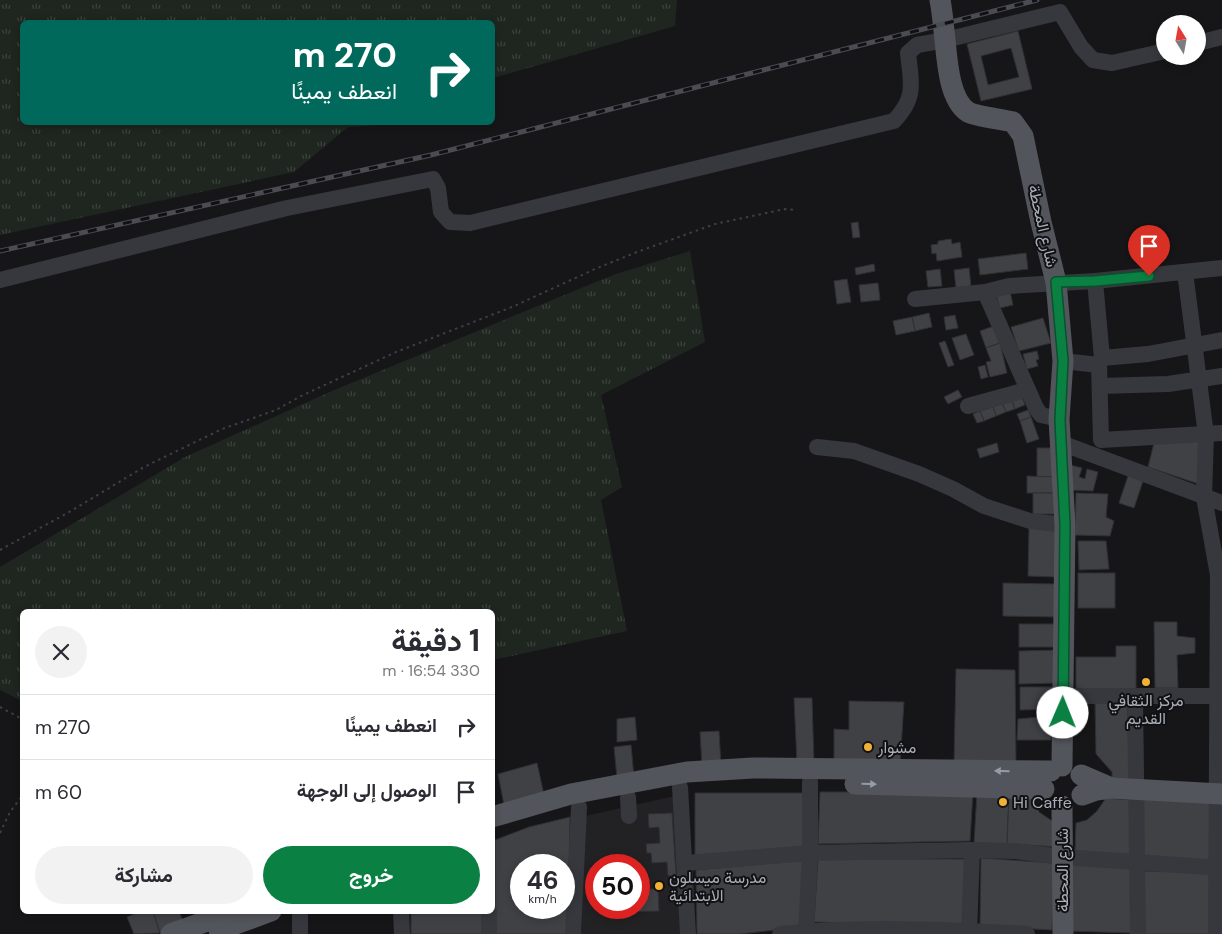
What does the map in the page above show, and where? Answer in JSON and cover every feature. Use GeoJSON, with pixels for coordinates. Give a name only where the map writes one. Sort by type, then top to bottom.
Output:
{"type":"FeatureCollection","features":[{"type":"Feature","properties":{"kind":"main road"},"geometry":{"type":"LineString","coordinates":[[940,0],[945,40]]}},
{"type":"Feature","properties":{"kind":"main road","name":"شارع المحطة"},"geometry":{"type":"LineString","coordinates":[[945,40],[946,61],[950,77],[962,106],[968,112],[977,115],[1013,122],[1023,136],[1056,282],[1063,361],[1060,443],[1065,525],[1063,696],[1052,775]]}},
{"type":"Feature","properties":{"kind":"main road"},"geometry":{"type":"LineString","coordinates":[[495,828],[579,807],[628,807],[680,787],[757,782],[1052,775],[1069,767],[1076,770],[1082,785],[1077,802],[1070,806],[1062,806],[1050,800],[1052,775]]}},
{"type":"Feature","properties":{"kind":"main road"},"geometry":{"type":"LineString","coordinates":[[495,816],[571,794],[687,772],[753,768],[1052,775]]}},
{"type":"Feature","properties":{"kind":"main road"},"geometry":{"type":"LineString","coordinates":[[1082,785],[1096,790],[1111,788],[1219,794]]}},
{"type":"Feature","properties":{"kind":"main road","name":"شارع المحطة"},"geometry":{"type":"LineString","coordinates":[[1062,806],[1063,934]]}},
{"type":"Feature","properties":{"kind":"main road"},"geometry":{"type":"LineString","coordinates":[[171,934],[227,914]]}},
{"type":"Feature","properties":{"kind":"main road"},"geometry":{"type":"LineString","coordinates":[[207,934],[263,914]]}},
{"type":"Feature","properties":{"kind":"street"},"geometry":{"type":"LineString","coordinates":[[0,280],[287,208],[433,179],[438,188],[441,212],[450,222],[470,223],[894,121],[905,110],[912,89],[908,53],[917,46],[1060,12],[1081,47],[1093,60],[1112,63],[1156,53]]}},
{"type":"Feature","properties":{"kind":"street"},"geometry":{"type":"LineString","coordinates":[[1206,41],[1222,37]]}},
{"type":"Feature","properties":{"kind":"street"},"geometry":{"type":"LineString","coordinates":[[916,299],[985,292],[1010,286],[1095,281],[1222,268]]}},
{"type":"Feature","properties":{"kind":"street"},"geometry":{"type":"LineString","coordinates":[[1185,272],[1199,380],[1214,434],[1204,496],[1218,575],[1220,613],[1219,868],[1216,934]]}},
{"type":"Feature","properties":{"kind":"street"},"geometry":{"type":"LineString","coordinates":[[1095,281],[1101,361],[1101,440],[1214,434]]}},
{"type":"Feature","properties":{"kind":"street"},"geometry":{"type":"LineString","coordinates":[[985,292],[1026,390],[1036,408],[1041,415],[1060,420]]}},
{"type":"Feature","properties":{"kind":"street"},"geometry":{"type":"LineString","coordinates":[[1063,361],[1101,361],[1222,340]]}},
{"type":"Feature","properties":{"kind":"street"},"geometry":{"type":"LineString","coordinates":[[1100,386],[1168,384],[1222,376]]}},
{"type":"Feature","properties":{"kind":"street"},"geometry":{"type":"LineString","coordinates":[[968,406],[1026,390]]}},
{"type":"Feature","properties":{"kind":"street"},"geometry":{"type":"LineString","coordinates":[[1060,443],[1222,503]]}},
{"type":"Feature","properties":{"kind":"street"},"geometry":{"type":"LineString","coordinates":[[817,448],[854,451],[919,474],[953,489],[984,506],[1030,521],[1065,525]]}},
{"type":"Feature","properties":{"kind":"street"},"geometry":{"type":"LineString","coordinates":[[1063,696],[1219,696]]}},
{"type":"Feature","properties":{"kind":"street"},"geometry":{"type":"LineString","coordinates":[[1136,696],[1138,934]]}},
{"type":"Feature","properties":{"kind":"street"},"geometry":{"type":"LineString","coordinates":[[806,933],[810,853],[810,782]]}},
{"type":"Feature","properties":{"kind":"street"},"geometry":{"type":"LineString","coordinates":[[680,787],[688,934]]}},
{"type":"Feature","properties":{"kind":"street"},"geometry":{"type":"LineString","coordinates":[[573,934],[579,807]]}},
{"type":"Feature","properties":{"kind":"street"},"geometry":{"type":"LineString","coordinates":[[685,863],[810,853],[972,850],[1015,851],[1138,863],[1219,868]]}},
{"type":"Feature","properties":{"kind":"street"},"geometry":{"type":"LineString","coordinates":[[969,932],[972,850]]}},
{"type":"Feature","properties":{"kind":"street"},"geometry":{"type":"LineString","coordinates":[[300,914],[300,934]]}},
{"type":"Feature","properties":{"kind":"street"},"geometry":{"type":"LineString","coordinates":[[401,914],[402,934]]}},
{"type":"Feature","properties":{"kind":"street"},"geometry":{"type":"LineString","coordinates":[[488,934],[489,914]]}},
{"type":"Feature","properties":{"kind":"street"},"geometry":{"type":"LineString","coordinates":[[780,934],[969,932],[1026,934]]}},
{"type":"Feature","properties":{"kind":"path"},"geometry":{"type":"LineString","coordinates":[[0,550],[71,511],[144,467],[222,429],[276,410],[301,396],[396,352],[512,307],[595,268],[715,224],[785,209],[795,210]]}},
{"type":"Feature","properties":{"kind":"path"},"geometry":{"type":"LineString","coordinates":[[0,708],[20,718]]}},
{"type":"Feature","properties":{"kind":"path"},"geometry":{"type":"LineString","coordinates":[[0,833],[10,812],[20,799]]}},
{"type":"Feature","properties":{"kind":"shaded area","name":"مدرسة ميسلون الابتدائية"},"geometry":{"type":"Polygon","coordinates":[[[675,796],[682,934],[581,934],[585,816],[675,796]]]}},
{"type":"Feature","properties":{"kind":"green space"},"geometry":{"type":"Polygon","coordinates":[[[0,0],[677,0],[675,26],[495,77],[495,20],[20,20],[20,125],[382,125],[348,127],[294,172],[0,235],[0,0]]]}},
{"type":"Feature","properties":{"kind":"green space"},"geometry":{"type":"Polygon","coordinates":[[[690,251],[705,342],[601,395],[622,487],[601,500],[627,631],[495,660],[495,609],[20,609],[20,700],[0,690],[0,567],[185,457],[332,391],[613,275],[690,251]]]}},
{"type":"Feature","properties":{"kind":"building"},"geometry":{"type":"Polygon","coordinates":[[[1018,31],[1032,89],[981,101],[967,44],[1018,31]],[[1011,48],[981,56],[988,85],[1019,77],[1011,48]]]}},
{"type":"Feature","properties":{"kind":"building"},"geometry":{"type":"Polygon","coordinates":[[[858,222],[860,237],[853,238],[851,223],[858,222]]]}},
{"type":"Feature","properties":{"kind":"building"},"geometry":{"type":"Polygon","coordinates":[[[951,239],[952,244],[960,242],[962,257],[937,261],[936,253],[932,254],[931,245],[938,244],[938,241],[951,239]]]}},
{"type":"Feature","properties":{"kind":"building"},"geometry":{"type":"Polygon","coordinates":[[[1026,253],[1028,269],[980,275],[978,259],[1026,253]]]}},
{"type":"Feature","properties":{"kind":"building"},"geometry":{"type":"Polygon","coordinates":[[[874,264],[875,271],[856,275],[855,268],[874,264]]]}},
{"type":"Feature","properties":{"kind":"building"},"geometry":{"type":"Polygon","coordinates":[[[969,268],[971,286],[956,288],[954,270],[969,268]]]}},
{"type":"Feature","properties":{"kind":"building"},"geometry":{"type":"Polygon","coordinates":[[[940,269],[942,286],[928,287],[926,271],[940,269]]]}},
{"type":"Feature","properties":{"kind":"building"},"geometry":{"type":"Polygon","coordinates":[[[847,279],[851,302],[837,304],[834,281],[847,279]]]}},
{"type":"Feature","properties":{"kind":"building"},"geometry":{"type":"Polygon","coordinates":[[[878,283],[880,300],[861,302],[859,285],[878,283]]]}},
{"type":"Feature","properties":{"kind":"building"},"geometry":{"type":"Polygon","coordinates":[[[1010,291],[1013,305],[1000,308],[996,295],[1010,291]]]}},
{"type":"Feature","properties":{"kind":"building"},"geometry":{"type":"Polygon","coordinates":[[[929,313],[932,327],[915,331],[912,317],[929,313]]]}},
{"type":"Feature","properties":{"kind":"building"},"geometry":{"type":"Polygon","coordinates":[[[955,315],[958,328],[946,330],[944,317],[955,315]]]}},
{"type":"Feature","properties":{"kind":"building"},"geometry":{"type":"Polygon","coordinates":[[[912,317],[915,331],[896,335],[893,321],[912,317]]]}},
{"type":"Feature","properties":{"kind":"building"},"geometry":{"type":"Polygon","coordinates":[[[1043,318],[1051,343],[1019,351],[1011,327],[1043,318]]]}},
{"type":"Feature","properties":{"kind":"building"},"geometry":{"type":"Polygon","coordinates":[[[994,326],[1000,343],[986,348],[980,331],[994,326]]]}},
{"type":"Feature","properties":{"kind":"building"},"geometry":{"type":"Polygon","coordinates":[[[966,334],[974,355],[960,360],[952,338],[966,334]]]}},
{"type":"Feature","properties":{"kind":"building"},"geometry":{"type":"Polygon","coordinates":[[[945,341],[954,365],[948,367],[939,343],[945,341]]]}},
{"type":"Feature","properties":{"kind":"building"},"geometry":{"type":"Polygon","coordinates":[[[1000,343],[1007,373],[990,377],[986,362],[991,361],[986,348],[1000,343]]]}},
{"type":"Feature","properties":{"kind":"building"},"geometry":{"type":"Polygon","coordinates":[[[1037,351],[1039,359],[1036,360],[1038,366],[1027,369],[1023,354],[1037,351]]]}},
{"type":"Feature","properties":{"kind":"building"},"geometry":{"type":"Polygon","coordinates":[[[985,365],[988,377],[981,379],[978,367],[985,365]]]}},
{"type":"Feature","properties":{"kind":"building"},"geometry":{"type":"Polygon","coordinates":[[[958,390],[962,397],[948,404],[944,397],[958,390]]]}},
{"type":"Feature","properties":{"kind":"building"},"geometry":{"type":"Polygon","coordinates":[[[1021,394],[1025,405],[1015,409],[1011,398],[1021,394]]]}},
{"type":"Feature","properties":{"kind":"building"},"geometry":{"type":"Polygon","coordinates":[[[1011,399],[1015,409],[1006,412],[1002,403],[1011,399]]]}},
{"type":"Feature","properties":{"kind":"building"},"geometry":{"type":"Polygon","coordinates":[[[1002,403],[1006,412],[996,416],[993,407],[1002,403]]]}},
{"type":"Feature","properties":{"kind":"building"},"geometry":{"type":"Polygon","coordinates":[[[993,407],[996,416],[984,421],[980,411],[993,407]]]}},
{"type":"Feature","properties":{"kind":"building"},"geometry":{"type":"Polygon","coordinates":[[[1028,410],[1031,417],[1020,421],[1017,414],[1028,410]]]}},
{"type":"Feature","properties":{"kind":"building"},"geometry":{"type":"Polygon","coordinates":[[[980,411],[984,421],[977,423],[973,414],[980,411]]]}},
{"type":"Feature","properties":{"kind":"building"},"geometry":{"type":"Polygon","coordinates":[[[1031,417],[1039,439],[1027,443],[1020,421],[1031,417]]]}},
{"type":"Feature","properties":{"kind":"building"},"geometry":{"type":"Polygon","coordinates":[[[1201,441],[1199,484],[1148,467],[1154,443],[1201,441]]]}},
{"type":"Feature","properties":{"kind":"building"},"geometry":{"type":"Polygon","coordinates":[[[997,443],[999,452],[980,458],[977,449],[997,443]]]}},
{"type":"Feature","properties":{"kind":"building"},"geometry":{"type":"Polygon","coordinates":[[[1037,448],[1055,448],[1055,477],[1037,477],[1037,448]]]}},
{"type":"Feature","properties":{"kind":"building"},"geometry":{"type":"Polygon","coordinates":[[[1070,465],[1082,468],[1079,477],[1085,479],[1087,469],[1098,472],[1093,491],[1070,490],[1070,465]]]}},
{"type":"Feature","properties":{"kind":"building"},"geometry":{"type":"Polygon","coordinates":[[[1027,476],[1055,477],[1055,493],[1027,493],[1027,476]]]}},
{"type":"Feature","properties":{"kind":"building"},"geometry":{"type":"Polygon","coordinates":[[[1128,476],[1143,481],[1134,508],[1119,503],[1128,476]]]}},
{"type":"Feature","properties":{"kind":"building"},"geometry":{"type":"Polygon","coordinates":[[[1033,493],[1055,493],[1055,514],[1033,514],[1033,493]]]}},
{"type":"Feature","properties":{"kind":"building"},"geometry":{"type":"Polygon","coordinates":[[[1076,493],[1108,494],[1106,517],[1114,521],[1110,536],[1075,535],[1076,493]]]}},
{"type":"Feature","properties":{"kind":"building"},"geometry":{"type":"Polygon","coordinates":[[[1029,528],[1057,528],[1056,577],[1028,576],[1029,528]]]}},
{"type":"Feature","properties":{"kind":"building"},"geometry":{"type":"Polygon","coordinates":[[[1078,541],[1106,541],[1109,569],[1079,570],[1078,541]]]}},
{"type":"Feature","properties":{"kind":"building"},"geometry":{"type":"Polygon","coordinates":[[[1078,573],[1115,573],[1115,608],[1078,608],[1078,573]]]}},
{"type":"Feature","properties":{"kind":"building"},"geometry":{"type":"Polygon","coordinates":[[[1003,583],[1055,584],[1056,617],[1003,616],[1003,583]]]}},
{"type":"Feature","properties":{"kind":"building"},"geometry":{"type":"Polygon","coordinates":[[[1154,622],[1177,622],[1177,636],[1195,638],[1195,653],[1177,655],[1178,688],[1155,688],[1154,622]]]}},
{"type":"Feature","properties":{"kind":"building"},"geometry":{"type":"Polygon","coordinates":[[[1019,624],[1059,624],[1059,647],[1019,647],[1019,624]]]}},
{"type":"Feature","properties":{"kind":"building"},"geometry":{"type":"Polygon","coordinates":[[[1116,646],[1136,646],[1136,691],[1076,692],[1076,657],[1116,657],[1116,646]]]}},
{"type":"Feature","properties":{"kind":"building"},"geometry":{"type":"Polygon","coordinates":[[[1058,650],[1059,683],[1019,684],[1019,651],[1058,650]]]}},
{"type":"Feature","properties":{"kind":"building"},"geometry":{"type":"Polygon","coordinates":[[[956,669],[1015,670],[1016,764],[954,763],[956,669]]]}},
{"type":"Feature","properties":{"kind":"building"},"geometry":{"type":"Polygon","coordinates":[[[1020,687],[1059,687],[1059,709],[1020,710],[1020,687]]]}},
{"type":"Feature","properties":{"kind":"building"},"geometry":{"type":"Polygon","coordinates":[[[794,698],[812,698],[814,764],[797,763],[794,698]]]}},
{"type":"Feature","properties":{"kind":"building","name":"مشوار"},"geometry":{"type":"Polygon","coordinates":[[[849,701],[904,702],[900,765],[834,764],[834,729],[849,730],[849,701]]]}},
{"type":"Feature","properties":{"kind":"building"},"geometry":{"type":"Polygon","coordinates":[[[1095,702],[1127,702],[1130,781],[1112,783],[1112,772],[1096,754],[1095,702]]]}},
{"type":"Feature","properties":{"kind":"building"},"geometry":{"type":"Polygon","coordinates":[[[1051,716],[1051,740],[1017,740],[1018,719],[1051,716]]]}},
{"type":"Feature","properties":{"kind":"building"},"geometry":{"type":"Polygon","coordinates":[[[635,717],[637,740],[617,742],[617,719],[635,717]]]}},
{"type":"Feature","properties":{"kind":"building"},"geometry":{"type":"Polygon","coordinates":[[[719,731],[721,765],[702,766],[700,732],[719,731]]]}},
{"type":"Feature","properties":{"kind":"building"},"geometry":{"type":"Polygon","coordinates":[[[631,745],[634,777],[617,778],[614,747],[631,745]]]}},
{"type":"Feature","properties":{"kind":"building"},"geometry":{"type":"Polygon","coordinates":[[[537,763],[544,795],[504,805],[498,774],[537,763]]]}},
{"type":"Feature","properties":{"kind":"building"},"geometry":{"type":"Polygon","coordinates":[[[820,792],[973,792],[970,841],[818,844],[820,792]]]}},
{"type":"Feature","properties":{"kind":"building"},"geometry":{"type":"Polygon","coordinates":[[[695,793],[805,793],[806,849],[695,856],[695,793]]]}},
{"type":"Feature","properties":{"kind":"building"},"geometry":{"type":"Polygon","coordinates":[[[977,793],[1009,795],[1007,844],[974,843],[977,793]]]}},
{"type":"Feature","properties":{"kind":"building"},"geometry":{"type":"Polygon","coordinates":[[[1009,795],[1032,796],[1039,812],[1058,825],[1059,847],[1007,844],[1009,795]]]}},
{"type":"Feature","properties":{"kind":"building"},"geometry":{"type":"Polygon","coordinates":[[[1143,795],[1212,799],[1211,862],[1142,859],[1143,795]]]}},
{"type":"Feature","properties":{"kind":"building"},"geometry":{"type":"Polygon","coordinates":[[[1106,798],[1132,800],[1133,858],[1075,853],[1076,823],[1087,820],[1097,811],[1106,798]]]}},
{"type":"Feature","properties":{"kind":"building"},"geometry":{"type":"Polygon","coordinates":[[[672,813],[676,875],[668,876],[667,862],[652,863],[651,853],[647,853],[646,844],[660,843],[659,827],[649,828],[648,814],[672,813]]]}},
{"type":"Feature","properties":{"kind":"building"},"geometry":{"type":"Polygon","coordinates":[[[570,817],[569,854],[510,854],[510,919],[568,919],[568,934],[495,934],[495,840],[529,827],[570,817]]]}},
{"type":"Feature","properties":{"kind":"building"},"geometry":{"type":"Polygon","coordinates":[[[981,858],[1054,863],[1052,930],[980,926],[981,858]]]}},
{"type":"Feature","properties":{"kind":"building"},"geometry":{"type":"Polygon","coordinates":[[[818,859],[967,859],[963,926],[814,922],[818,859]]]}},
{"type":"Feature","properties":{"kind":"building"},"geometry":{"type":"Polygon","coordinates":[[[805,860],[801,927],[740,934],[697,934],[696,870],[805,860]]]}},
{"type":"Feature","properties":{"kind":"building"},"geometry":{"type":"Polygon","coordinates":[[[1070,863],[1132,868],[1132,933],[1068,931],[1070,863]]]}},
{"type":"Feature","properties":{"kind":"building"},"geometry":{"type":"Polygon","coordinates":[[[1143,871],[1210,873],[1211,934],[1143,934],[1143,871]]]}},
{"type":"Feature","properties":{"kind":"building"},"geometry":{"type":"Polygon","coordinates":[[[650,889],[658,889],[659,911],[650,911],[650,889]]]}},
{"type":"Feature","properties":{"kind":"building"},"geometry":{"type":"Polygon","coordinates":[[[134,914],[154,914],[160,933],[134,934],[127,917],[134,914]]]}},
{"type":"Feature","properties":{"kind":"building"},"geometry":{"type":"Polygon","coordinates":[[[154,914],[180,914],[184,924],[160,933],[154,914]]]}},
{"type":"Feature","properties":{"kind":"building"},"geometry":{"type":"Polygon","coordinates":[[[411,914],[483,914],[483,934],[411,934],[411,914]]]}},
{"type":"Feature","properties":{"kind":"railway"},"geometry":{"type":"LineString","coordinates":[[0,251],[431,155],[1037,0]]}},
{"type":"Feature","properties":{"kind":"place","name":"مركز الثقافي القديم"},"geometry":{"type":"Point","coordinates":[1146,682]}},
{"type":"Feature","properties":{"kind":"place","name":"مشوار"},"geometry":{"type":"Point","coordinates":[868,747]}},
{"type":"Feature","properties":{"kind":"place","name":"Hi Caffe"},"geometry":{"type":"Point","coordinates":[1003,802]}},
{"type":"Feature","properties":{"kind":"place","name":"مدرسة ميسلون الابتدائية"},"geometry":{"type":"Point","coordinates":[659,886]}},
{"type":"Feature","properties":{"kind":"route"},"geometry":{"type":"LineString","coordinates":[[1063,713],[1065,525],[1060,420],[1063,361],[1056,282],[1095,281],[1149,276]]}}]}
